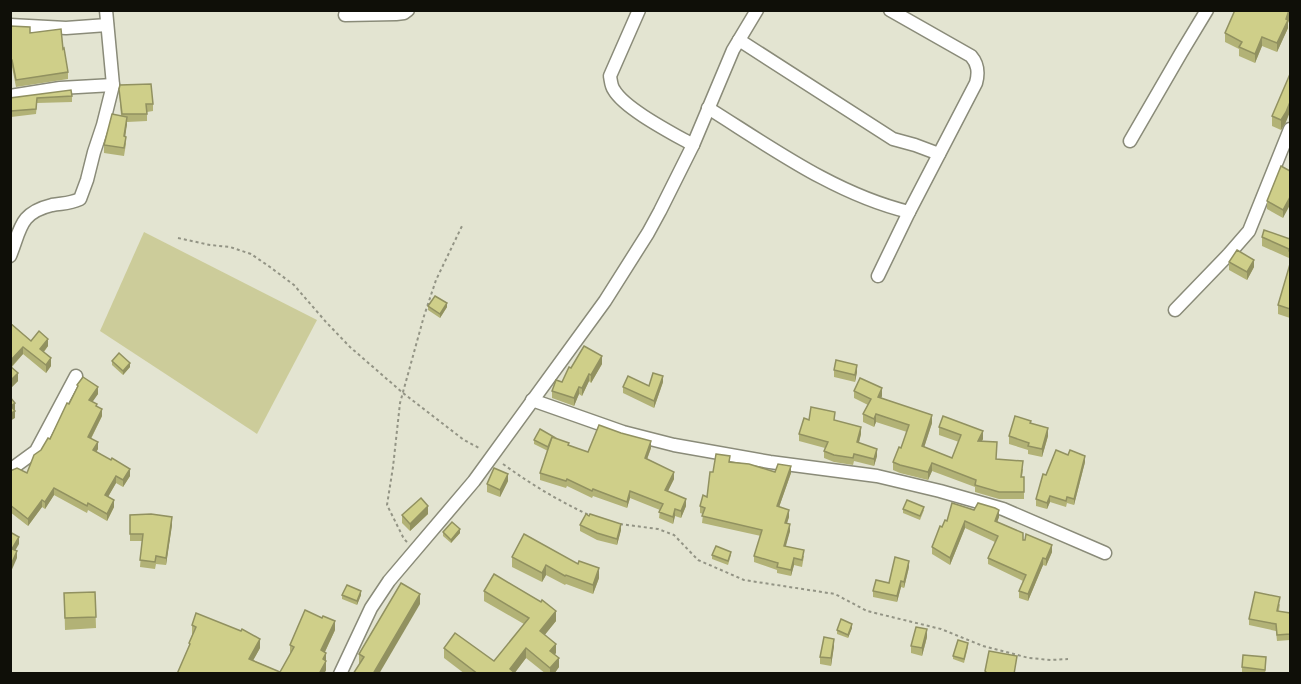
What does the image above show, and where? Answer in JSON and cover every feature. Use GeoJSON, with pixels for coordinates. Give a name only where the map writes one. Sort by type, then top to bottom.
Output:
{"type":"FeatureCollection","features":[{"type":"Feature","properties":{"kind":"street"},"geometry":{"type":"LineString","coordinates":[[10,256],[21,224],[36,210],[56,204],[70,204],[80,199],[113,85],[106,10]]}},
{"type":"Feature","properties":{"kind":"street"},"geometry":{"type":"LineString","coordinates":[[345,15],[396,14],[408,10]]}},
{"type":"Feature","properties":{"kind":"street"},"geometry":{"type":"LineString","coordinates":[[639,10],[610,76],[611,85],[624,103],[693,145]]}},
{"type":"Feature","properties":{"kind":"street"},"geometry":{"type":"LineString","coordinates":[[340,674],[371,608],[389,581],[493,456],[605,301],[648,233],[693,145],[729,59],[758,10]]}},
{"type":"Feature","properties":{"kind":"street"},"geometry":{"type":"LineString","coordinates":[[878,276],[976,83],[978,74],[977,65],[971,56],[890,10]]}},
{"type":"Feature","properties":{"kind":"street"},"geometry":{"type":"LineString","coordinates":[[1130,141],[1207,10]]}},
{"type":"Feature","properties":{"kind":"street"},"geometry":{"type":"LineString","coordinates":[[10,25],[66,28],[107,25]]}},
{"type":"Feature","properties":{"kind":"street"},"geometry":{"type":"LineString","coordinates":[[739,40],[893,139],[939,154]]}},
{"type":"Feature","properties":{"kind":"street"},"geometry":{"type":"LineString","coordinates":[[10,96],[60,88],[113,85]]}},
{"type":"Feature","properties":{"kind":"street"},"geometry":{"type":"LineString","coordinates":[[708,108],[815,174],[885,206],[909,212]]}},
{"type":"Feature","properties":{"kind":"street"},"geometry":{"type":"LineString","coordinates":[[1175,310],[1249,231],[1290,129]]}},
{"type":"Feature","properties":{"kind":"street"},"geometry":{"type":"LineString","coordinates":[[10,470],[36,451],[76,376]]}},
{"type":"Feature","properties":{"kind":"street"},"geometry":{"type":"LineString","coordinates":[[532,400],[623,432],[674,445],[770,462],[877,476],[940,491],[1003,509],[1105,553]]}},
{"type":"Feature","properties":{"kind":"path"},"geometry":{"type":"LineString","coordinates":[[416,551],[404,539],[387,505],[400,403],[436,279],[462,226]]}},
{"type":"Feature","properties":{"kind":"path"},"geometry":{"type":"LineString","coordinates":[[178,238],[230,247],[251,254],[294,285],[350,347],[403,393],[464,440],[493,456],[554,499],[597,518]]}},
{"type":"Feature","properties":{"kind":"path"},"geometry":{"type":"LineString","coordinates":[[615,523],[658,529],[674,535],[698,560],[744,580],[835,594],[867,611],[942,629],[983,646],[1029,658],[1068,659]]}},
{"type":"Feature","properties":{"kind":"green space"},"geometry":{"type":"Polygon","coordinates":[[[144,232],[317,320],[257,434],[100,331],[144,232]]]}},
{"type":"Feature","properties":{"kind":"building"},"geometry":{"type":"Polygon","coordinates":[[[1235,10],[1289,10],[1286,19],[1288,20],[1277,43],[1262,37],[1255,54],[1239,47],[1242,42],[1225,33],[1235,10]]]}},
{"type":"Feature","properties":{"kind":"building"},"geometry":{"type":"Polygon","coordinates":[[[10,26],[30,27],[30,33],[61,29],[68,72],[16,80],[12,60],[10,60],[10,26]]]}},
{"type":"Feature","properties":{"kind":"building"},"geometry":{"type":"Polygon","coordinates":[[[1290,74],[1290,102],[1281,120],[1272,116],[1290,74]]]}},
{"type":"Feature","properties":{"kind":"building"},"geometry":{"type":"Polygon","coordinates":[[[151,84],[153,104],[146,104],[147,114],[122,114],[120,85],[151,84]]]}},
{"type":"Feature","properties":{"kind":"building"},"geometry":{"type":"Polygon","coordinates":[[[71,90],[72,96],[37,98],[36,109],[11,111],[10,125],[10,98],[71,90]]]}},
{"type":"Feature","properties":{"kind":"building"},"geometry":{"type":"Polygon","coordinates":[[[112,114],[127,117],[124,148],[104,145],[112,114]]]}},
{"type":"Feature","properties":{"kind":"building"},"geometry":{"type":"Polygon","coordinates":[[[1281,166],[1290,171],[1290,197],[1283,210],[1267,201],[1281,166]]]}},
{"type":"Feature","properties":{"kind":"building"},"geometry":{"type":"Polygon","coordinates":[[[1264,230],[1290,239],[1290,252],[1289,249],[1262,237],[1264,230]]]}},
{"type":"Feature","properties":{"kind":"building"},"geometry":{"type":"Polygon","coordinates":[[[1237,250],[1254,260],[1247,272],[1229,262],[1237,250]]]}},
{"type":"Feature","properties":{"kind":"building"},"geometry":{"type":"Polygon","coordinates":[[[1290,264],[1290,309],[1278,305],[1290,264]]]}},
{"type":"Feature","properties":{"kind":"building"},"geometry":{"type":"Polygon","coordinates":[[[435,296],[447,303],[440,314],[428,306],[435,296]]]}},
{"type":"Feature","properties":{"kind":"building"},"geometry":{"type":"Polygon","coordinates":[[[10,323],[31,341],[39,331],[48,339],[40,349],[51,358],[46,365],[23,347],[10,361],[10,323]]]}},
{"type":"Feature","properties":{"kind":"building"},"geometry":{"type":"Polygon","coordinates":[[[584,346],[602,356],[582,388],[579,387],[574,398],[552,391],[556,380],[562,382],[569,367],[571,368],[584,346]]]}},
{"type":"Feature","properties":{"kind":"building"},"geometry":{"type":"Polygon","coordinates":[[[119,353],[130,363],[123,371],[112,361],[119,353]]]}},
{"type":"Feature","properties":{"kind":"building"},"geometry":{"type":"Polygon","coordinates":[[[836,360],[857,365],[855,375],[834,370],[836,360]]]}},
{"type":"Feature","properties":{"kind":"building"},"geometry":{"type":"Polygon","coordinates":[[[10,366],[18,373],[10,381],[10,366]]]}},
{"type":"Feature","properties":{"kind":"building"},"geometry":{"type":"Polygon","coordinates":[[[653,373],[663,376],[654,401],[623,387],[628,376],[649,386],[653,373]]]}},
{"type":"Feature","properties":{"kind":"building"},"geometry":{"type":"Polygon","coordinates":[[[83,377],[98,387],[89,400],[102,409],[88,437],[98,442],[93,450],[130,469],[123,480],[116,476],[105,495],[114,500],[107,514],[54,488],[45,502],[42,500],[28,519],[10,505],[10,471],[17,468],[27,473],[34,455],[41,450],[48,438],[50,439],[67,403],[69,404],[83,377]]]}},
{"type":"Feature","properties":{"kind":"building"},"geometry":{"type":"Polygon","coordinates":[[[860,378],[882,388],[878,397],[932,415],[922,446],[952,458],[961,435],[939,427],[943,416],[983,431],[978,441],[997,442],[996,459],[1023,461],[1021,477],[1024,477],[1024,492],[999,492],[975,485],[976,480],[932,463],[928,472],[893,462],[909,425],[876,414],[874,419],[863,414],[871,399],[854,391],[860,378]]]}},
{"type":"Feature","properties":{"kind":"building"},"geometry":{"type":"Polygon","coordinates":[[[10,397],[15,403],[11,406],[15,411],[10,414],[10,397]]]}},
{"type":"Feature","properties":{"kind":"building"},"geometry":{"type":"Polygon","coordinates":[[[811,407],[835,412],[834,420],[861,427],[857,442],[877,449],[874,459],[854,454],[853,458],[834,455],[824,451],[828,442],[799,434],[804,418],[809,420],[811,407]]]}},
{"type":"Feature","properties":{"kind":"building"},"geometry":{"type":"Polygon","coordinates":[[[1015,416],[1048,428],[1042,449],[1028,446],[1029,443],[1009,436],[1015,416]]]}},
{"type":"Feature","properties":{"kind":"building"},"geometry":{"type":"Polygon","coordinates":[[[599,425],[651,441],[645,458],[674,472],[665,490],[686,499],[681,511],[675,509],[673,517],[659,512],[663,504],[630,491],[627,502],[593,489],[592,491],[567,479],[566,481],[540,473],[552,437],[588,452],[599,425]]]}},
{"type":"Feature","properties":{"kind":"building"},"geometry":{"type":"Polygon","coordinates":[[[540,429],[554,437],[548,447],[534,440],[540,429]]]}},
{"type":"Feature","properties":{"kind":"building"},"geometry":{"type":"Polygon","coordinates":[[[1056,450],[1068,455],[1070,450],[1085,456],[1074,499],[1067,497],[1066,501],[1050,496],[1047,503],[1036,499],[1043,474],[1046,475],[1056,450]]]}},
{"type":"Feature","properties":{"kind":"building"},"geometry":{"type":"Polygon","coordinates":[[[716,454],[730,456],[729,462],[749,464],[775,472],[778,464],[791,466],[777,506],[789,510],[785,523],[790,524],[784,546],[804,550],[802,560],[794,558],[791,570],[777,567],[778,563],[754,556],[762,530],[702,516],[705,508],[700,506],[703,495],[707,497],[710,472],[713,472],[716,454]]]}},
{"type":"Feature","properties":{"kind":"building"},"geometry":{"type":"Polygon","coordinates":[[[494,468],[508,474],[500,490],[487,484],[494,468]]]}},
{"type":"Feature","properties":{"kind":"building"},"geometry":{"type":"Polygon","coordinates":[[[421,498],[428,506],[410,524],[402,515],[421,498]]]}},
{"type":"Feature","properties":{"kind":"building"},"geometry":{"type":"Polygon","coordinates":[[[907,500],[924,507],[920,516],[903,509],[907,500]]]}},
{"type":"Feature","properties":{"kind":"building"},"geometry":{"type":"Polygon","coordinates":[[[952,503],[974,510],[978,503],[995,508],[999,510],[995,521],[1023,533],[1023,540],[1026,534],[1052,545],[1046,559],[1043,558],[1028,594],[1019,591],[1026,575],[988,558],[998,536],[965,521],[950,558],[932,547],[940,526],[942,527],[945,520],[947,521],[952,503]]]}},
{"type":"Feature","properties":{"kind":"building"},"geometry":{"type":"Polygon","coordinates":[[[151,514],[172,517],[166,558],[156,556],[155,562],[140,560],[143,534],[130,534],[130,515],[151,514]]]}},
{"type":"Feature","properties":{"kind":"building"},"geometry":{"type":"Polygon","coordinates":[[[586,514],[621,524],[617,539],[580,525],[586,514]]]}},
{"type":"Feature","properties":{"kind":"building"},"geometry":{"type":"Polygon","coordinates":[[[452,522],[460,529],[451,540],[443,532],[452,522]]]}},
{"type":"Feature","properties":{"kind":"building"},"geometry":{"type":"Polygon","coordinates":[[[10,532],[19,537],[12,549],[17,551],[10,567],[10,532]]]}},
{"type":"Feature","properties":{"kind":"building"},"geometry":{"type":"Polygon","coordinates":[[[524,534],[578,564],[579,561],[599,568],[593,585],[565,576],[546,565],[542,573],[512,557],[524,534]]]}},
{"type":"Feature","properties":{"kind":"building"},"geometry":{"type":"Polygon","coordinates":[[[716,546],[731,552],[728,561],[712,555],[716,546]]]}},
{"type":"Feature","properties":{"kind":"building"},"geometry":{"type":"Polygon","coordinates":[[[895,557],[909,561],[904,582],[901,581],[897,596],[873,591],[876,580],[889,583],[895,557]]]}},
{"type":"Feature","properties":{"kind":"building"},"geometry":{"type":"Polygon","coordinates":[[[494,574],[541,602],[542,600],[556,611],[540,631],[556,644],[550,651],[559,658],[550,668],[526,648],[510,669],[516,674],[478,674],[444,648],[455,633],[494,661],[529,618],[484,591],[494,574]]]}},
{"type":"Feature","properties":{"kind":"building"},"geometry":{"type":"Polygon","coordinates":[[[401,583],[420,594],[373,674],[353,674],[364,657],[359,654],[401,583]]]}},
{"type":"Feature","properties":{"kind":"building"},"geometry":{"type":"Polygon","coordinates":[[[347,585],[361,591],[357,601],[342,595],[347,585]]]}},
{"type":"Feature","properties":{"kind":"building"},"geometry":{"type":"Polygon","coordinates":[[[95,592],[96,617],[65,618],[64,593],[95,592]]]}},
{"type":"Feature","properties":{"kind":"building"},"geometry":{"type":"Polygon","coordinates":[[[1255,592],[1280,597],[1277,611],[1290,613],[1290,634],[1277,635],[1276,624],[1249,619],[1255,592]]]}},
{"type":"Feature","properties":{"kind":"building"},"geometry":{"type":"Polygon","coordinates":[[[305,610],[335,621],[321,650],[326,653],[323,659],[326,661],[319,674],[177,674],[196,627],[192,625],[196,613],[241,631],[242,629],[260,639],[249,659],[280,672],[294,647],[290,645],[305,610]]]}},
{"type":"Feature","properties":{"kind":"building"},"geometry":{"type":"Polygon","coordinates":[[[841,619],[852,624],[848,635],[837,630],[841,619]]]}},
{"type":"Feature","properties":{"kind":"building"},"geometry":{"type":"Polygon","coordinates":[[[916,627],[927,629],[922,648],[911,646],[916,627]]]}},
{"type":"Feature","properties":{"kind":"building"},"geometry":{"type":"Polygon","coordinates":[[[824,637],[834,639],[831,658],[820,657],[824,637]]]}},
{"type":"Feature","properties":{"kind":"building"},"geometry":{"type":"Polygon","coordinates":[[[958,640],[968,643],[964,659],[953,656],[958,640]]]}},
{"type":"Feature","properties":{"kind":"building"},"geometry":{"type":"Polygon","coordinates":[[[989,651],[1017,656],[1014,674],[986,674],[989,651]]]}},
{"type":"Feature","properties":{"kind":"building"},"geometry":{"type":"Polygon","coordinates":[[[1243,655],[1266,657],[1265,670],[1242,667],[1243,655]]]}}]}
